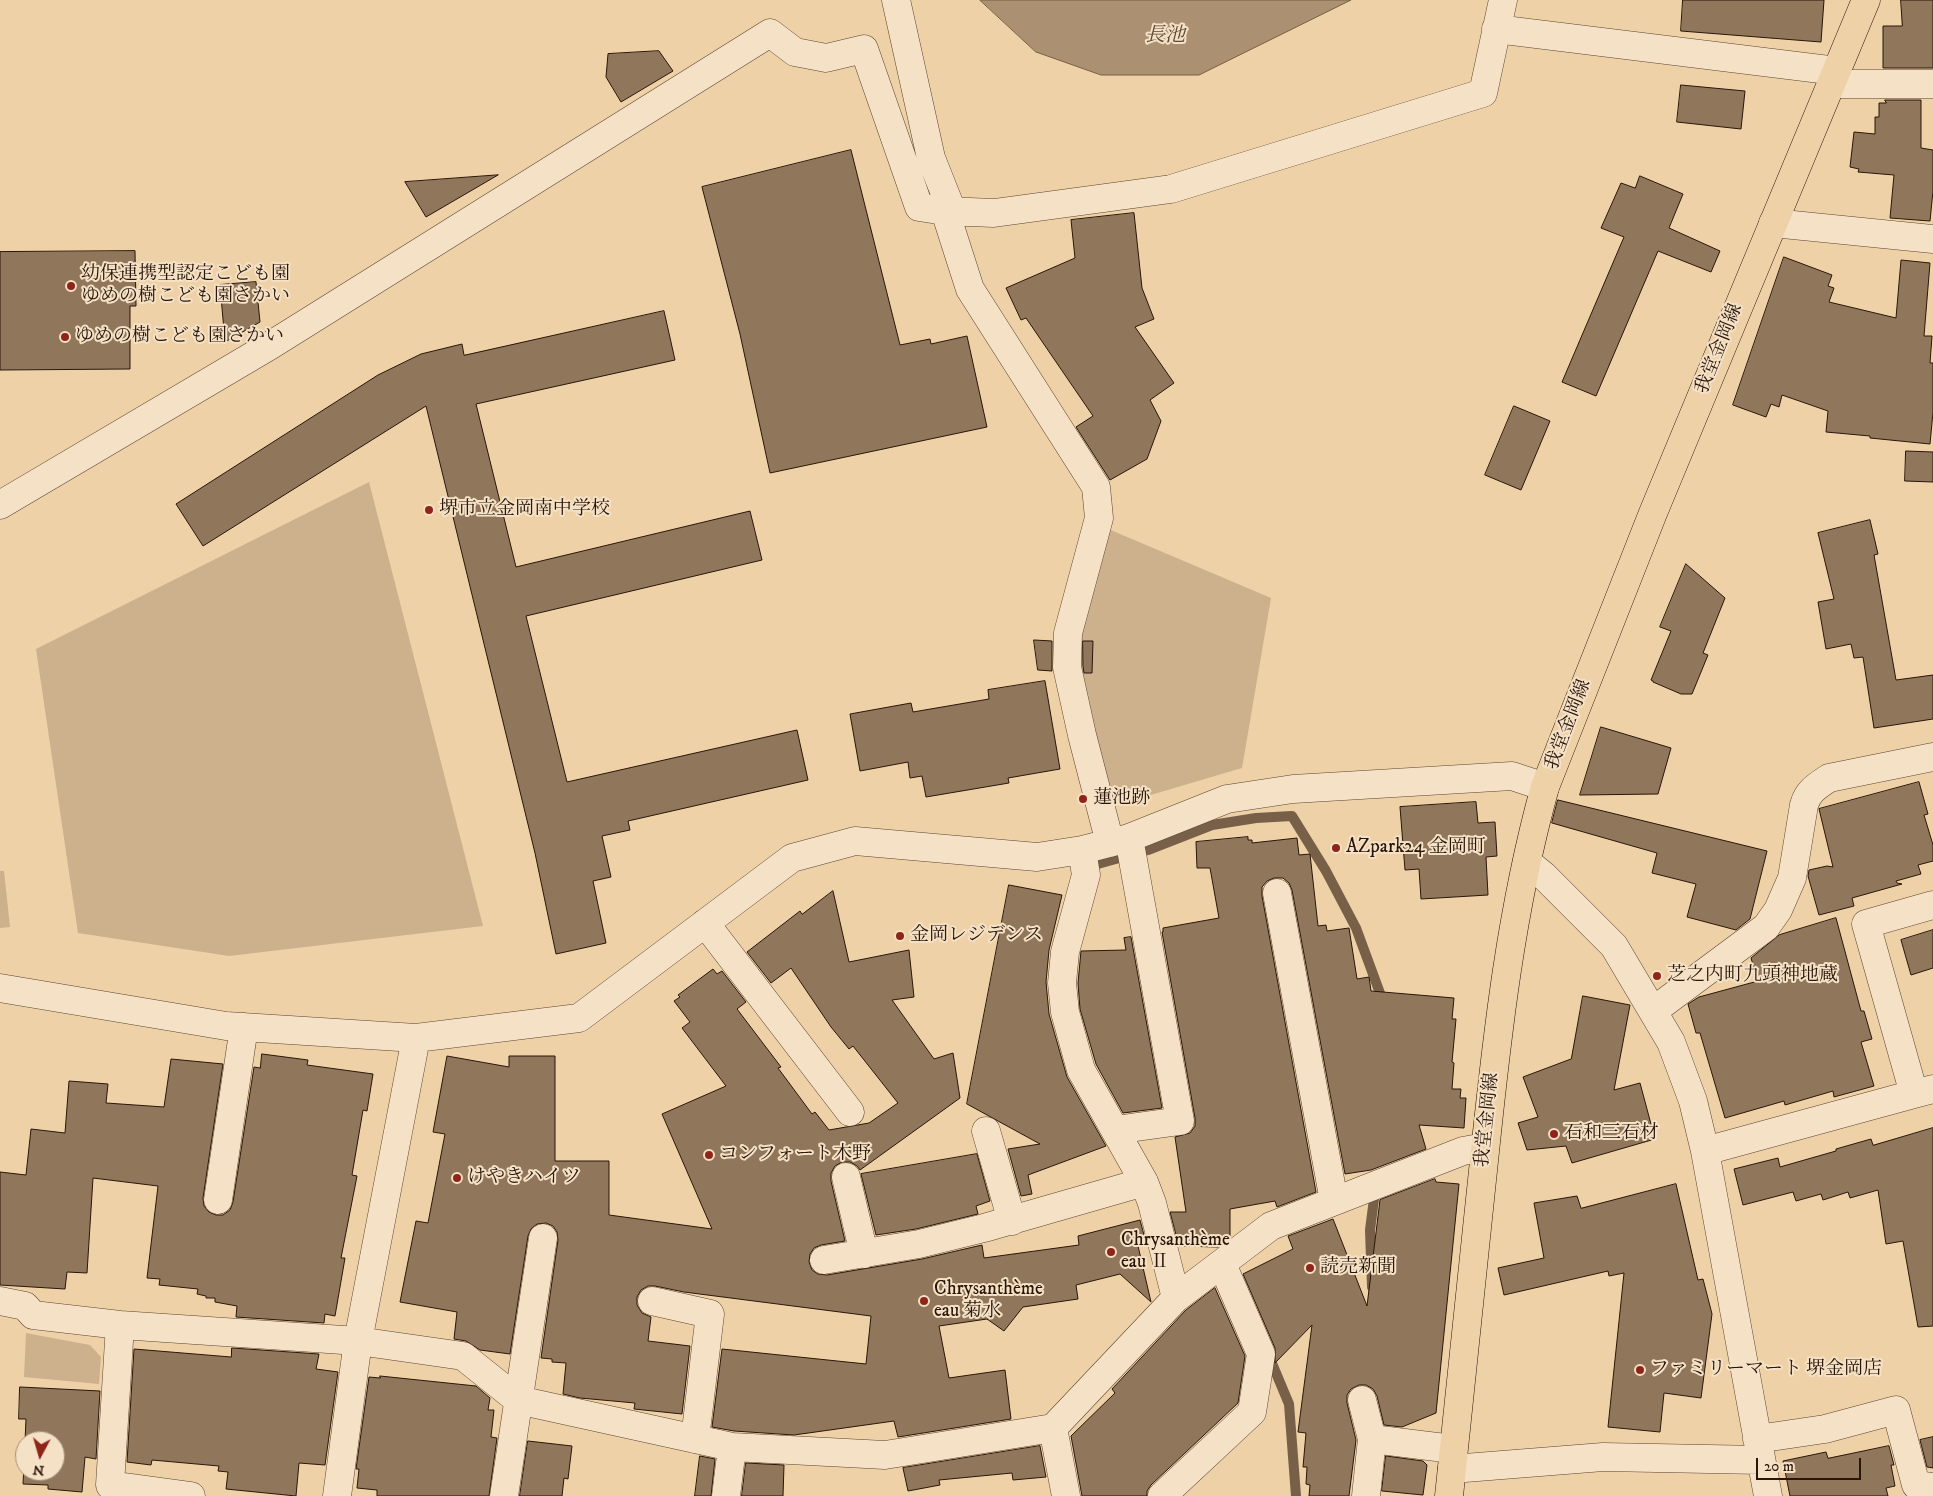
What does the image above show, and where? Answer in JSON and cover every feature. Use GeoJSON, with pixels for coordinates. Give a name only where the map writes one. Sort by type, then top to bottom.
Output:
{"type":"FeatureCollection","features":[{"type":"Feature","properties":{"kind":"main road","name":"我堂金岡線"},"geometry":{"type":"LineString","coordinates":[[1449,1496],[1498,1028],[1516,916],[1545,787],[1649,522],[1866,0]]}},
{"type":"Feature","properties":{"kind":"street"},"geometry":{"type":"LineString","coordinates":[[896,0],[931,158],[970,289],[1096,487],[1099,518],[1068,633],[1067,667],[1082,735],[1126,845],[1180,1122],[1115,1130]]}},
{"type":"Feature","properties":{"kind":"street"},"geometry":{"type":"LineString","coordinates":[[0,505],[271,345],[770,33],[795,52],[826,58],[864,49],[919,207],[948,211],[994,213],[1171,189],[1483,93],[1503,0]]}},
{"type":"Feature","properties":{"kind":"street"},"geometry":{"type":"LineString","coordinates":[[1496,28],[1834,77],[1933,84]]}},
{"type":"Feature","properties":{"kind":"street"},"geometry":{"type":"LineString","coordinates":[[1772,223],[1933,239]]}},
{"type":"Feature","properties":{"kind":"street"},"geometry":{"type":"LineString","coordinates":[[1653,1011],[1766,927],[1787,892],[1792,878],[1804,805],[1807,796],[1815,787],[1829,778],[1933,756]]}},
{"type":"Feature","properties":{"kind":"street"},"geometry":{"type":"LineString","coordinates":[[0,988],[226,1026],[416,1038],[579,1018],[792,858],[855,841],[1037,857],[1083,859],[1126,845],[1228,799],[1293,790],[1512,776],[1545,787]]}},
{"type":"Feature","properties":{"kind":"street"},"geometry":{"type":"LineString","coordinates":[[1083,859],[1065,952],[1062,983],[1064,1012],[1081,1070],[1144,1182],[1152,1203],[1176,1298]]}},
{"type":"Feature","properties":{"kind":"street"},"geometry":{"type":"LineString","coordinates":[[1527,862],[1543,875],[1614,946],[1671,1042],[1693,1101],[1705,1151],[1768,1496]]}},
{"type":"Feature","properties":{"kind":"street"},"geometry":{"type":"LineString","coordinates":[[1278,893],[1334,1201]]}},
{"type":"Feature","properties":{"kind":"street"},"geometry":{"type":"LineString","coordinates":[[1705,1151],[1923,1091],[1866,924],[1933,905]]}},
{"type":"Feature","properties":{"kind":"street"},"geometry":{"type":"LineString","coordinates":[[705,923],[850,1112]]}},
{"type":"Feature","properties":{"kind":"street"},"geometry":{"type":"LineString","coordinates":[[218,1200],[244,1027]]}},
{"type":"Feature","properties":{"kind":"street"},"geometry":{"type":"LineString","coordinates":[[337,1496],[358,1341],[416,1038]]}},
{"type":"Feature","properties":{"kind":"street"},"geometry":{"type":"LineString","coordinates":[[986,1131],[1012,1221]]}},
{"type":"Feature","properties":{"kind":"street"},"geometry":{"type":"LineString","coordinates":[[0,1301],[25,1306],[33,1315],[120,1325],[358,1341],[463,1356],[518,1400],[584,1413],[732,1448],[885,1455],[1053,1428],[1176,1298],[1271,1226],[1463,1151],[1485,1146]]}},
{"type":"Feature","properties":{"kind":"street"},"geometry":{"type":"LineString","coordinates":[[846,1177],[864,1254]]}},
{"type":"Feature","properties":{"kind":"street"},"geometry":{"type":"LineString","coordinates":[[824,1260],[919,1244],[1012,1221],[1144,1182]]}},
{"type":"Feature","properties":{"kind":"street"},"geometry":{"type":"LineString","coordinates":[[504,1496],[543,1238]]}},
{"type":"Feature","properties":{"kind":"street"},"geometry":{"type":"LineString","coordinates":[[1162,1496],[1252,1412],[1261,1354],[1222,1264]]}},
{"type":"Feature","properties":{"kind":"street"},"geometry":{"type":"LineString","coordinates":[[652,1301],[710,1314],[695,1440]]}},
{"type":"Feature","properties":{"kind":"street"},"geometry":{"type":"LineString","coordinates":[[120,1325],[110,1485],[191,1496]]}},
{"type":"Feature","properties":{"kind":"street"},"geometry":{"type":"LineString","coordinates":[[1362,1400],[1372,1440],[1366,1496]]}},
{"type":"Feature","properties":{"kind":"street"},"geometry":{"type":"LineString","coordinates":[[1372,1440],[1452,1459],[1603,1457],[1759,1450],[1825,1429],[1896,1410],[1916,1485],[1933,1487]]}},
{"type":"Feature","properties":{"kind":"street"},"geometry":{"type":"LineString","coordinates":[[1053,1428],[1066,1496]]}},
{"type":"Feature","properties":{"kind":"street"},"geometry":{"type":"LineString","coordinates":[[726,1496],[732,1448]]}},
{"type":"Feature","properties":{"kind":"shaded area"},"geometry":{"type":"Polygon","coordinates":[[[369,482],[483,926],[229,956],[78,933],[36,649],[369,482]]]}},
{"type":"Feature","properties":{"kind":"shaded area"},"geometry":{"type":"Polygon","coordinates":[[[1106,528],[1271,598],[1242,768],[1127,802],[1111,802],[1075,665],[1106,528]]]}},
{"type":"Feature","properties":{"kind":"shaded area"},"geometry":{"type":"Polygon","coordinates":[[[0,871],[4,871],[10,927],[0,928],[0,871]]]}},
{"type":"Feature","properties":{"kind":"shaded area"},"geometry":{"type":"Polygon","coordinates":[[[26,1333],[90,1345],[101,1357],[99,1384],[24,1377],[26,1333]]]}},
{"type":"Feature","properties":{"kind":"water","name":"長池"},"geometry":{"type":"Polygon","coordinates":[[[980,0],[1351,0],[1199,75],[1101,75],[1036,52],[980,0]]]}},
{"type":"Feature","properties":{"kind":"building"},"geometry":{"type":"Polygon","coordinates":[[[1683,0],[1824,0],[1821,42],[1681,31],[1683,0]]]}},
{"type":"Feature","properties":{"kind":"building"},"geometry":{"type":"Polygon","coordinates":[[[1901,0],[1933,0],[1933,68],[1883,68],[1883,26],[1902,26],[1901,0]]]}},
{"type":"Feature","properties":{"kind":"building"},"geometry":{"type":"Polygon","coordinates":[[[659,51],[673,71],[621,102],[606,77],[608,54],[659,51]]]}},
{"type":"Feature","properties":{"kind":"building"},"geometry":{"type":"Polygon","coordinates":[[[1681,85],[1745,91],[1741,129],[1677,122],[1681,85]]]}},
{"type":"Feature","properties":{"kind":"building"},"geometry":{"type":"Polygon","coordinates":[[[1885,100],[1921,100],[1921,148],[1933,150],[1933,191],[1930,221],[1890,218],[1894,175],[1858,172],[1859,169],[1850,167],[1854,132],[1875,134],[1875,117],[1879,117],[1879,103],[1886,103],[1885,100]]]}},
{"type":"Feature","properties":{"kind":"building"},"geometry":{"type":"Polygon","coordinates":[[[851,150],[900,345],[930,339],[931,344],[967,336],[987,427],[770,473],[740,334],[702,187],[851,150]]]}},
{"type":"Feature","properties":{"kind":"building"},"geometry":{"type":"Polygon","coordinates":[[[498,175],[426,217],[405,182],[498,175]]]}},
{"type":"Feature","properties":{"kind":"building"},"geometry":{"type":"Polygon","coordinates":[[[1640,176],[1683,194],[1669,228],[1720,251],[1711,272],[1658,251],[1596,396],[1562,382],[1624,237],[1601,228],[1621,183],[1635,188],[1640,176]]]}},
{"type":"Feature","properties":{"kind":"building"},"geometry":{"type":"Polygon","coordinates":[[[1134,213],[1142,288],[1154,319],[1135,327],[1174,383],[1150,400],[1161,421],[1147,459],[1110,480],[1076,427],[1093,416],[1026,318],[1021,320],[1006,288],[1075,258],[1071,220],[1134,213]]]}},
{"type":"Feature","properties":{"kind":"building","name":"ゆめの樹こども園さかい"},"geometry":{"type":"Polygon","coordinates":[[[135,251],[136,306],[130,306],[130,369],[0,370],[0,252],[135,251]]]}},
{"type":"Feature","properties":{"kind":"building"},"geometry":{"type":"Polygon","coordinates":[[[1784,257],[1832,275],[1828,286],[1834,288],[1829,302],[1896,318],[1901,260],[1930,263],[1924,336],[1932,336],[1930,363],[1933,363],[1933,412],[1930,444],[1826,432],[1828,411],[1782,395],[1779,407],[1771,404],[1766,417],[1733,405],[1784,257]]]}},
{"type":"Feature","properties":{"kind":"building"},"geometry":{"type":"Polygon","coordinates":[[[256,282],[260,322],[225,342],[220,285],[256,282]]]}},
{"type":"Feature","properties":{"kind":"building"},"geometry":{"type":"Polygon","coordinates":[[[664,311],[675,360],[476,404],[516,567],[750,511],[762,560],[526,616],[567,782],[797,730],[808,780],[628,821],[630,830],[602,836],[611,877],[593,881],[606,943],[556,954],[535,853],[426,406],[203,546],[176,504],[378,375],[421,354],[462,344],[464,355],[664,311]]]}},
{"type":"Feature","properties":{"kind":"building"},"geometry":{"type":"Polygon","coordinates":[[[1514,406],[1550,421],[1521,490],[1485,475],[1514,406]]]}},
{"type":"Feature","properties":{"kind":"building"},"geometry":{"type":"Polygon","coordinates":[[[1906,451],[1933,452],[1933,482],[1905,481],[1906,451]]]}},
{"type":"Feature","properties":{"kind":"building"},"geometry":{"type":"Polygon","coordinates":[[[1870,520],[1878,554],[1874,555],[1896,680],[1933,675],[1933,719],[1874,728],[1863,657],[1854,658],[1851,644],[1826,649],[1818,602],[1834,599],[1818,533],[1870,520]]]}},
{"type":"Feature","properties":{"kind":"building"},"geometry":{"type":"Polygon","coordinates":[[[1686,564],[1725,598],[1703,653],[1708,655],[1692,694],[1681,694],[1651,680],[1671,631],[1660,627],[1686,564]]]}},
{"type":"Feature","properties":{"kind":"building"},"geometry":{"type":"Polygon","coordinates":[[[1034,640],[1052,641],[1052,671],[1038,670],[1034,640]]]}},
{"type":"Feature","properties":{"kind":"building"},"geometry":{"type":"Polygon","coordinates":[[[1083,641],[1093,641],[1092,673],[1084,673],[1083,641]]]}},
{"type":"Feature","properties":{"kind":"building"},"geometry":{"type":"Polygon","coordinates":[[[1045,681],[1060,769],[1008,778],[1009,783],[926,797],[922,776],[910,778],[908,762],[860,771],[850,714],[911,703],[913,712],[989,699],[988,690],[1045,681]]]}},
{"type":"Feature","properties":{"kind":"building"},"geometry":{"type":"Polygon","coordinates":[[[1601,727],[1671,748],[1658,794],[1580,795],[1601,727]]]}},
{"type":"Feature","properties":{"kind":"building"},"geometry":{"type":"Polygon","coordinates":[[[1919,782],[1928,814],[1924,815],[1933,845],[1933,861],[1918,865],[1921,874],[1896,881],[1902,884],[1852,898],[1854,906],[1819,915],[1808,876],[1809,870],[1827,866],[1833,867],[1819,809],[1919,782]]]}},
{"type":"Feature","properties":{"kind":"building"},"geometry":{"type":"Polygon","coordinates":[[[1558,800],[1767,851],[1750,919],[1736,930],[1687,917],[1696,884],[1652,873],[1657,853],[1552,823],[1558,800]]]}},
{"type":"Feature","properties":{"kind":"building"},"geometry":{"type":"Polygon","coordinates":[[[1476,802],[1478,823],[1495,822],[1497,856],[1486,857],[1488,895],[1421,899],[1419,869],[1405,870],[1400,807],[1476,802]]]}},
{"type":"Feature","properties":{"kind":"building"},"geometry":{"type":"Polygon","coordinates":[[[1248,837],[1248,840],[1252,840],[1252,843],[1297,838],[1299,855],[1310,854],[1318,926],[1326,925],[1327,931],[1349,928],[1357,979],[1369,977],[1371,991],[1454,998],[1452,1019],[1456,1019],[1452,1062],[1454,1063],[1452,1089],[1461,1089],[1460,1098],[1466,1098],[1464,1128],[1419,1125],[1426,1149],[1371,1170],[1345,1174],[1292,890],[1289,883],[1283,878],[1274,878],[1267,881],[1262,887],[1262,896],[1316,1192],[1277,1207],[1275,1201],[1230,1209],[1230,1238],[1218,1247],[1179,1246],[1170,1212],[1186,1212],[1175,1137],[1190,1133],[1195,1126],[1195,1118],[1162,932],[1163,928],[1219,918],[1210,868],[1197,868],[1196,842],[1248,837]]]}},
{"type":"Feature","properties":{"kind":"building"},"geometry":{"type":"Polygon","coordinates":[[[1009,885],[1062,895],[1049,950],[1046,982],[1049,1014],[1067,1077],[1106,1146],[1028,1175],[1032,1194],[1021,1196],[1008,1149],[1040,1144],[967,1104],[1009,885]]]}},
{"type":"Feature","properties":{"kind":"building"},"geometry":{"type":"Polygon","coordinates":[[[833,891],[849,962],[909,950],[914,997],[892,1000],[934,1059],[953,1053],[960,1098],[860,1170],[850,1162],[842,1162],[835,1166],[831,1173],[831,1181],[845,1241],[814,1248],[810,1254],[809,1262],[812,1270],[818,1274],[827,1275],[922,1259],[982,1245],[984,1258],[1079,1245],[1078,1236],[1140,1220],[1147,1246],[1138,1246],[1151,1302],[1120,1274],[1076,1285],[1078,1299],[1023,1307],[1004,1331],[987,1319],[939,1326],[949,1378],[1005,1370],[1011,1419],[898,1437],[894,1421],[794,1435],[734,1431],[712,1427],[722,1349],[866,1364],[871,1316],[684,1292],[655,1286],[648,1286],[641,1290],[637,1297],[637,1305],[642,1313],[651,1317],[648,1341],[690,1346],[682,1414],[634,1409],[635,1403],[580,1398],[563,1394],[566,1363],[552,1362],[552,1359],[541,1358],[558,1240],[557,1232],[553,1226],[546,1223],[537,1224],[531,1229],[528,1236],[510,1354],[480,1350],[466,1341],[454,1339],[457,1312],[400,1302],[416,1221],[428,1223],[445,1134],[433,1132],[447,1056],[509,1067],[509,1056],[555,1056],[555,1161],[609,1161],[609,1215],[712,1229],[662,1114],[726,1086],[682,1028],[690,1022],[674,1001],[680,997],[678,995],[713,969],[717,974],[722,971],[746,1002],[737,1009],[781,1067],[778,1068],[812,1114],[815,1112],[829,1130],[869,1123],[898,1103],[853,1046],[849,1049],[831,1027],[791,968],[771,983],[747,952],[800,911],[802,914],[833,891]]]}},
{"type":"Feature","properties":{"kind":"building"},"geometry":{"type":"Polygon","coordinates":[[[1836,918],[1861,1011],[1864,1011],[1872,1039],[1861,1042],[1874,1086],[1834,1097],[1833,1091],[1785,1105],[1784,1101],[1725,1118],[1700,1033],[1696,1033],[1688,1004],[1699,997],[1758,981],[1751,958],[1779,935],[1836,918]]]}},
{"type":"Feature","properties":{"kind":"building"},"geometry":{"type":"Polygon","coordinates":[[[1933,930],[1933,968],[1911,975],[1901,940],[1933,930]]]}},
{"type":"Feature","properties":{"kind":"building"},"geometry":{"type":"Polygon","coordinates":[[[1131,937],[1162,1108],[1123,1113],[1096,1064],[1080,1009],[1078,983],[1081,951],[1126,950],[1124,938],[1131,937]]]}},
{"type":"Feature","properties":{"kind":"building"},"geometry":{"type":"Polygon","coordinates":[[[1583,996],[1630,1005],[1614,1090],[1640,1083],[1655,1139],[1572,1163],[1566,1146],[1527,1150],[1518,1123],[1538,1117],[1523,1077],[1571,1059],[1583,996]]]}},
{"type":"Feature","properties":{"kind":"building"},"geometry":{"type":"Polygon","coordinates":[[[262,1054],[308,1060],[307,1065],[373,1074],[367,1111],[363,1110],[352,1175],[357,1176],[341,1258],[345,1258],[335,1316],[325,1314],[324,1323],[236,1317],[237,1306],[215,1302],[215,1298],[206,1298],[206,1296],[197,1294],[198,1289],[159,1285],[160,1279],[147,1278],[158,1186],[93,1178],[87,1273],[67,1272],[65,1289],[0,1285],[0,1172],[26,1175],[31,1129],[65,1133],[69,1081],[108,1084],[106,1103],[164,1107],[171,1059],[223,1064],[203,1198],[204,1206],[209,1212],[223,1215],[230,1210],[233,1202],[254,1067],[260,1068],[262,1054]]]}},
{"type":"Feature","properties":{"kind":"building"},"geometry":{"type":"Polygon","coordinates":[[[1933,1128],[1933,1326],[1918,1327],[1903,1241],[1886,1244],[1878,1190],[1850,1198],[1848,1192],[1823,1200],[1821,1194],[1796,1201],[1793,1192],[1743,1205],[1734,1169],[1778,1158],[1780,1167],[1871,1139],[1873,1145],[1933,1128]]]}},
{"type":"Feature","properties":{"kind":"building"},"geometry":{"type":"Polygon","coordinates":[[[977,1154],[990,1201],[976,1206],[978,1214],[916,1229],[876,1235],[861,1174],[977,1154]]]}},
{"type":"Feature","properties":{"kind":"building"},"geometry":{"type":"Polygon","coordinates":[[[1435,1179],[1436,1182],[1459,1184],[1436,1413],[1402,1427],[1384,1425],[1377,1396],[1373,1389],[1366,1385],[1359,1385],[1351,1389],[1347,1395],[1347,1403],[1356,1440],[1349,1496],[1309,1496],[1310,1485],[1306,1484],[1307,1467],[1303,1467],[1306,1433],[1298,1432],[1312,1325],[1275,1363],[1275,1348],[1243,1274],[1293,1249],[1288,1236],[1333,1219],[1367,1306],[1380,1200],[1435,1179]]]}},
{"type":"Feature","properties":{"kind":"building"},"geometry":{"type":"Polygon","coordinates":[[[1676,1184],[1698,1280],[1703,1279],[1712,1314],[1701,1398],[1664,1393],[1660,1432],[1608,1427],[1624,1273],[1609,1276],[1608,1271],[1504,1295],[1498,1268],[1544,1258],[1534,1203],[1577,1196],[1581,1208],[1676,1184]]]}},
{"type":"Feature","properties":{"kind":"building"},"geometry":{"type":"Polygon","coordinates":[[[1215,1288],[1245,1356],[1238,1403],[1151,1485],[1147,1491],[1147,1496],[1082,1496],[1071,1436],[1115,1393],[1112,1389],[1186,1310],[1215,1288]]]}},
{"type":"Feature","properties":{"kind":"building"},"geometry":{"type":"Polygon","coordinates":[[[232,1348],[319,1354],[316,1369],[338,1372],[325,1465],[299,1463],[296,1496],[226,1489],[228,1472],[218,1471],[219,1466],[152,1460],[151,1465],[127,1462],[134,1349],[231,1357],[232,1348]]]}},
{"type":"Feature","properties":{"kind":"building"},"geometry":{"type":"Polygon","coordinates":[[[380,1376],[476,1386],[490,1398],[488,1410],[494,1410],[491,1437],[497,1438],[489,1496],[377,1496],[377,1490],[357,1488],[359,1469],[356,1469],[369,1377],[380,1378],[380,1376]]]}},
{"type":"Feature","properties":{"kind":"building"},"geometry":{"type":"Polygon","coordinates":[[[20,1387],[100,1391],[96,1459],[85,1457],[82,1492],[48,1489],[48,1485],[23,1484],[23,1481],[65,1481],[65,1431],[25,1431],[26,1419],[19,1419],[20,1387]]]}},
{"type":"Feature","properties":{"kind":"building"},"geometry":{"type":"Polygon","coordinates":[[[1933,1437],[1933,1468],[1927,1467],[1920,1440],[1933,1437]]]}},
{"type":"Feature","properties":{"kind":"building"},"geometry":{"type":"Polygon","coordinates":[[[528,1441],[572,1446],[568,1479],[564,1478],[562,1496],[520,1496],[528,1441]]]}},
{"type":"Feature","properties":{"kind":"building"},"geometry":{"type":"Polygon","coordinates":[[[1040,1446],[1046,1477],[1013,1480],[1012,1473],[939,1480],[940,1485],[908,1491],[903,1468],[1040,1446]]]}},
{"type":"Feature","properties":{"kind":"building"},"geometry":{"type":"Polygon","coordinates":[[[1889,1446],[1894,1465],[1891,1465],[1895,1486],[1886,1488],[1888,1496],[1790,1496],[1783,1461],[1826,1452],[1828,1458],[1889,1446]]]}},
{"type":"Feature","properties":{"kind":"building"},"geometry":{"type":"Polygon","coordinates":[[[700,1456],[715,1459],[711,1496],[695,1496],[700,1456]]]}},
{"type":"Feature","properties":{"kind":"building"},"geometry":{"type":"Polygon","coordinates":[[[1386,1456],[1423,1461],[1427,1465],[1423,1495],[1382,1491],[1386,1456]]]}},
{"type":"Feature","properties":{"kind":"building"},"geometry":{"type":"Polygon","coordinates":[[[746,1463],[784,1465],[783,1496],[742,1496],[746,1463]]]}},
{"type":"Feature","properties":{"kind":"waterway"},"geometry":{"type":"LineString","coordinates":[[1087,867],[1148,850],[1212,825],[1256,818],[1292,816],[1326,871],[1356,928],[1384,1004]]}},
{"type":"Feature","properties":{"kind":"waterway"},"geometry":{"type":"LineString","coordinates":[[1372,1287],[1370,1230],[1374,1199]]}},
{"type":"Feature","properties":{"kind":"waterway"},"geometry":{"type":"LineString","coordinates":[[1271,1361],[1289,1404],[1296,1496]]}},
{"type":"Feature","properties":{"kind":"place","name":"幼保連携型認定こども園 ゆめの樹こども園さかい"},"geometry":{"type":"Point","coordinates":[71,286]}},
{"type":"Feature","properties":{"kind":"place","name":"ゆめの樹こども園さかい"},"geometry":{"type":"Point","coordinates":[65,337]}},
{"type":"Feature","properties":{"kind":"place","name":"堺市立金岡南中学校"},"geometry":{"type":"Point","coordinates":[429,510]}},
{"type":"Feature","properties":{"kind":"place","name":"蓮池跡"},"geometry":{"type":"Point","coordinates":[1083,799]}},
{"type":"Feature","properties":{"kind":"place","name":"AZpark24 金岡町"},"geometry":{"type":"Point","coordinates":[1336,848]}},
{"type":"Feature","properties":{"kind":"place","name":"金岡レジデンス"},"geometry":{"type":"Point","coordinates":[900,936]}},
{"type":"Feature","properties":{"kind":"place","name":"芝之内町九頭神地蔵"},"geometry":{"type":"Point","coordinates":[1657,976]}},
{"type":"Feature","properties":{"kind":"place","name":"石和三石材"},"geometry":{"type":"Point","coordinates":[1554,1134]}},
{"type":"Feature","properties":{"kind":"place","name":"コンフォート木野"},"geometry":{"type":"Point","coordinates":[709,1155]}},
{"type":"Feature","properties":{"kind":"place","name":"けやきハイツ"},"geometry":{"type":"Point","coordinates":[457,1178]}},
{"type":"Feature","properties":{"kind":"place","name":"Chrysanthème eau Ⅱ"},"geometry":{"type":"Point","coordinates":[1111,1252]}},
{"type":"Feature","properties":{"kind":"place","name":"読売新聞"},"geometry":{"type":"Point","coordinates":[1310,1268]}},
{"type":"Feature","properties":{"kind":"place","name":"Chrysanthème eau 菊水"},"geometry":{"type":"Point","coordinates":[924,1301]}},
{"type":"Feature","properties":{"kind":"place","name":"ファミリーマート 堺金岡店"},"geometry":{"type":"Point","coordinates":[1640,1370]}}]}
